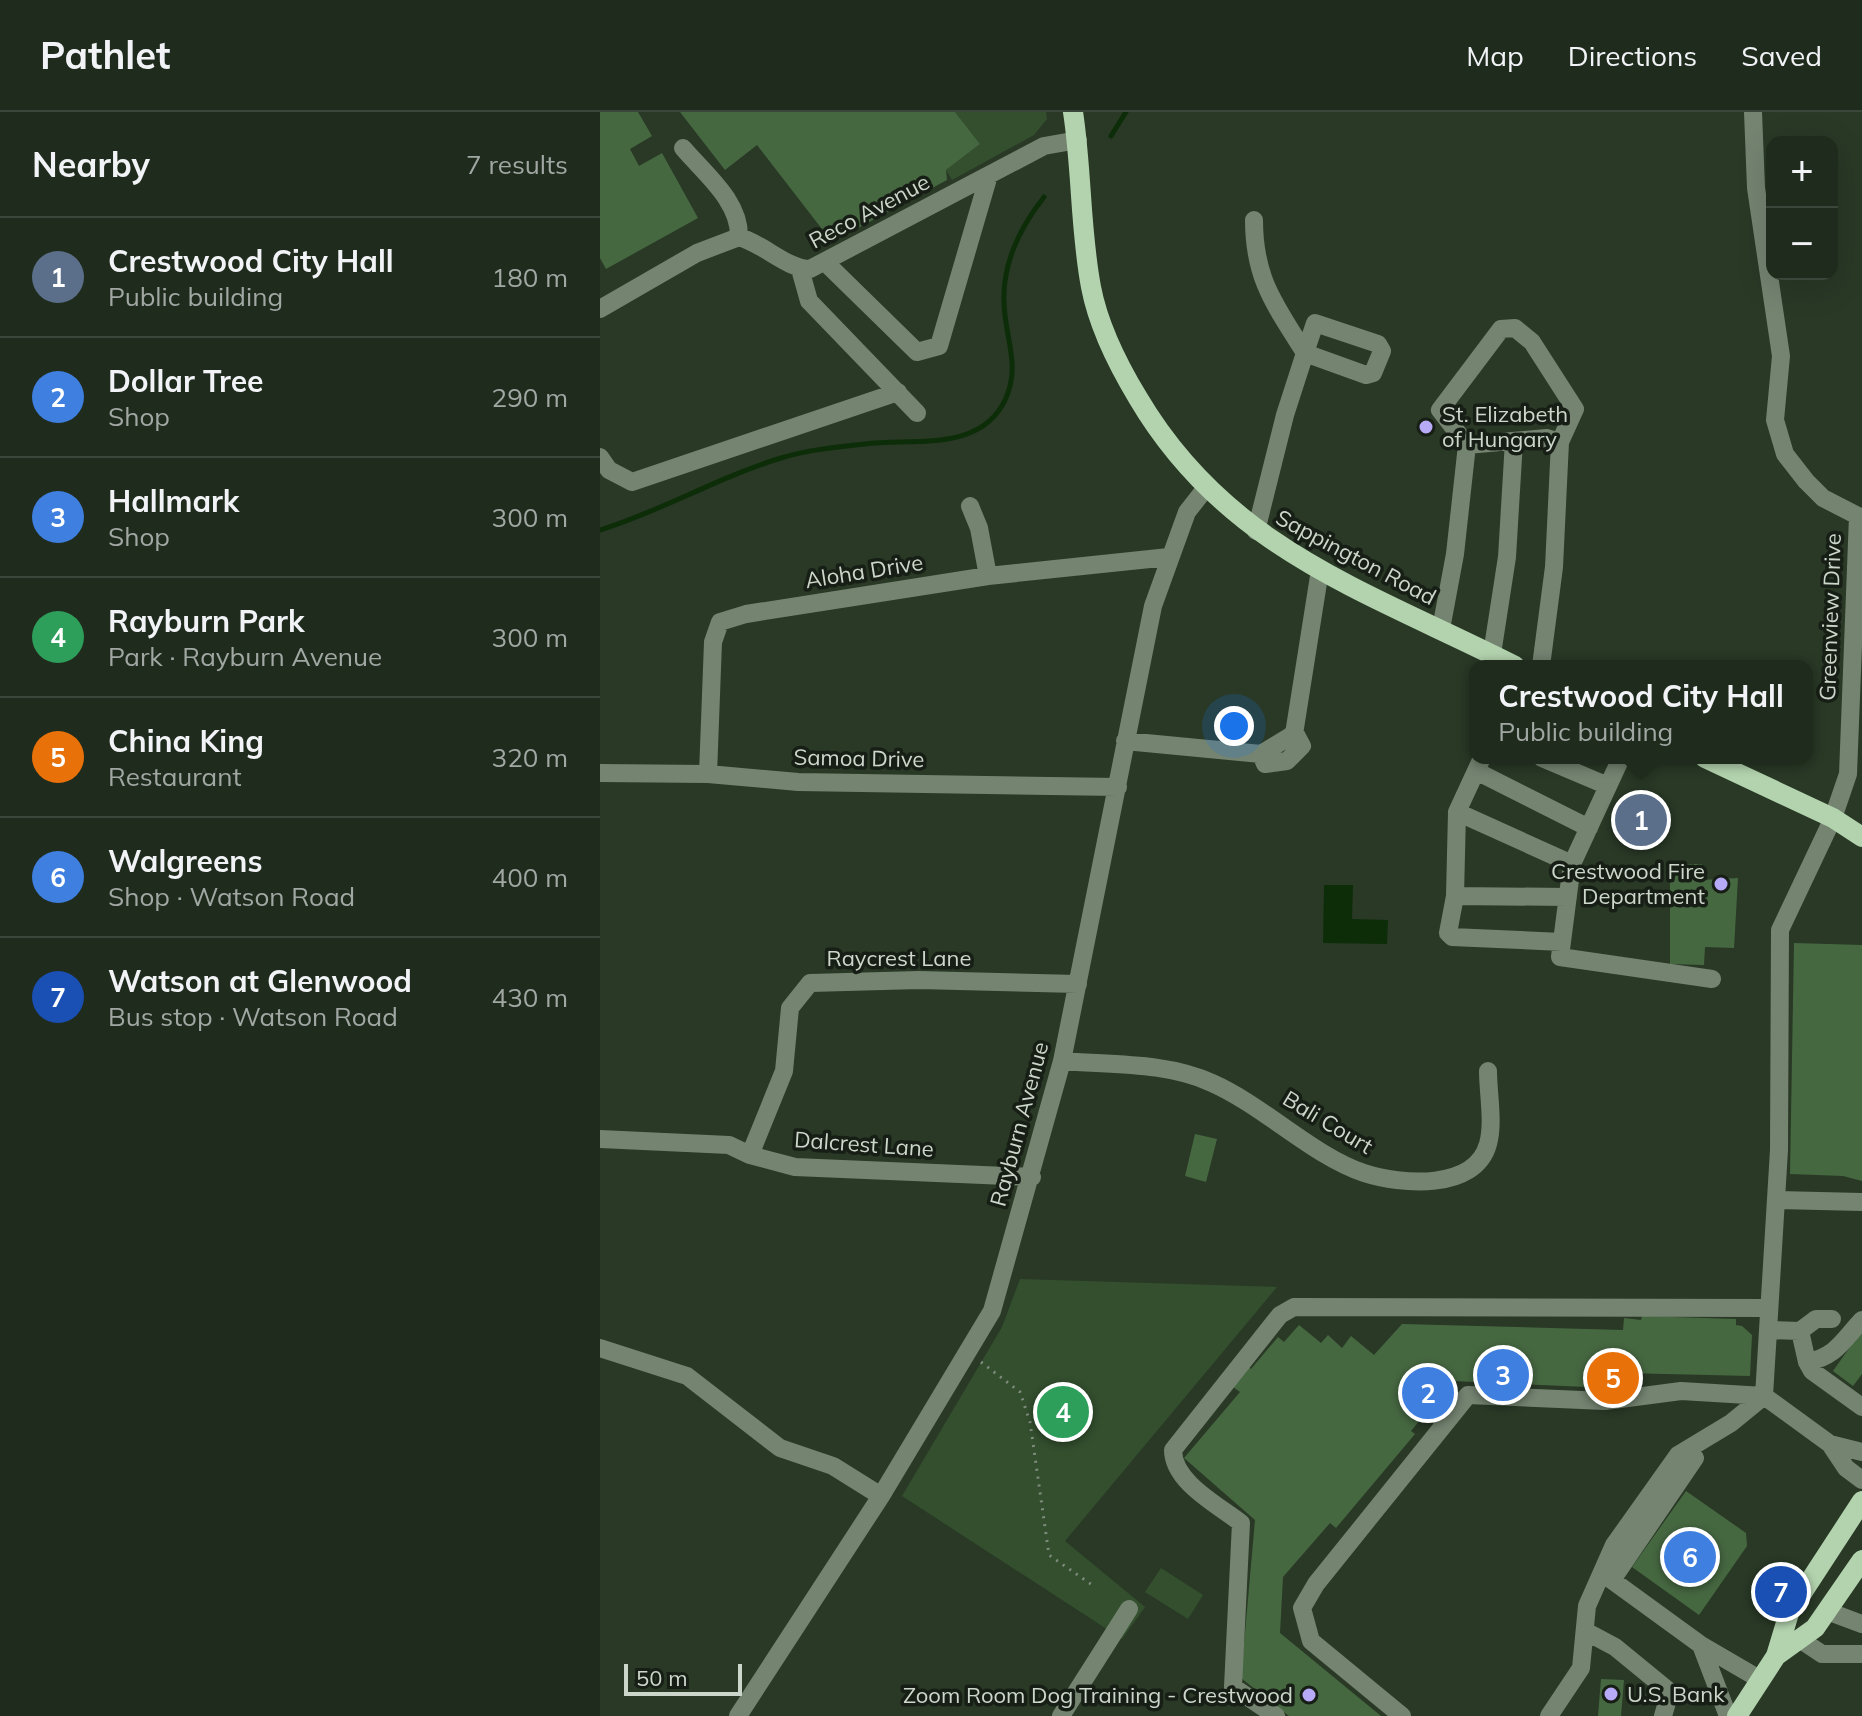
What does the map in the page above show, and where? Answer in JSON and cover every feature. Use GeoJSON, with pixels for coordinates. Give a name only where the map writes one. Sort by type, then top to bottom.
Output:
{"type":"FeatureCollection","features":[{"type":"Feature","properties":{"kind":"main road","name":"Sappington Road"},"geometry":{"type":"LineString","coordinates":[[1073,112],[1092,289],[1124,376],[1158,433],[1205,489],[1256,531],[1320,570],[1504,660]]}},
{"type":"Feature","properties":{"kind":"main road"},"geometry":{"type":"LineString","coordinates":[[1718,764],[1833,818],[1862,837]]}},
{"type":"Feature","properties":{"kind":"main road"},"geometry":{"type":"LineString","coordinates":[[1833,818],[1862,819]]}},
{"type":"Feature","properties":{"kind":"main road"},"geometry":{"type":"LineString","coordinates":[[1737,1716],[1776,1656],[1789,1613],[1862,1501]]}},
{"type":"Feature","properties":{"kind":"main road"},"geometry":{"type":"LineString","coordinates":[[1776,1656],[1801,1640],[1827,1611],[1862,1560]]}},
{"type":"Feature","properties":{"kind":"street"},"geometry":{"type":"LineString","coordinates":[[1753,112],[1756,188],[1781,356],[1775,420],[1785,454],[1806,481],[1823,498],[1860,516]]}},
{"type":"Feature","properties":{"kind":"street","name":"Reco Avenue"},"geometry":{"type":"LineString","coordinates":[[739,237],[769,248],[800,269],[826,263],[1044,146],[1078,140]]}},
{"type":"Feature","properties":{"kind":"street"},"geometry":{"type":"LineString","coordinates":[[600,309],[697,253],[739,237],[739,222],[732,205],[683,148]]}},
{"type":"Feature","properties":{"kind":"street"},"geometry":{"type":"LineString","coordinates":[[826,263],[917,352],[939,346],[989,175]]}},
{"type":"Feature","properties":{"kind":"street"},"geometry":{"type":"LineString","coordinates":[[1254,220],[1254,253],[1265,289],[1305,353],[1285,415],[1256,531]]}},
{"type":"Feature","properties":{"kind":"street"},"geometry":{"type":"LineString","coordinates":[[800,269],[809,301],[917,413]]}},
{"type":"Feature","properties":{"kind":"street"},"geometry":{"type":"LineString","coordinates":[[1441,629],[1455,554],[1467,445],[1440,410],[1501,329],[1515,328],[1532,342],[1575,409],[1560,442],[1554,567],[1542,660]]}},
{"type":"Feature","properties":{"kind":"street"},"geometry":{"type":"LineString","coordinates":[[600,457],[609,470],[632,482],[898,392]]}},
{"type":"Feature","properties":{"kind":"street"},"geometry":{"type":"LineString","coordinates":[[1467,445],[1547,438],[1560,442]]}},
{"type":"Feature","properties":{"kind":"street"},"geometry":{"type":"LineString","coordinates":[[1492,654],[1507,557],[1514,441]]}},
{"type":"Feature","properties":{"kind":"street","name":"Rayburn Avenue"},"geometry":{"type":"LineString","coordinates":[[738,1716],[881,1496],[992,1311],[1062,1061],[1153,606],[1187,512],[1205,489]]}},
{"type":"Feature","properties":{"kind":"street"},"geometry":{"type":"LineString","coordinates":[[970,506],[988,576]]}},
{"type":"Feature","properties":{"kind":"street","name":"Greenview Drive"},"geometry":{"type":"LineString","coordinates":[[1764,1396],[1776,1200],[1780,930],[1833,818],[1848,774],[1860,516]]}},
{"type":"Feature","properties":{"kind":"street","name":"Aloha Drive"},"geometry":{"type":"LineString","coordinates":[[708,774],[713,642],[720,622],[746,614],[988,576],[1169,557]]}},
{"type":"Feature","properties":{"kind":"street"},"geometry":{"type":"LineString","coordinates":[[1125,741],[1261,754],[1280,746],[1294,731],[1320,570]]}},
{"type":"Feature","properties":{"kind":"street"},"geometry":{"type":"LineString","coordinates":[[1556,764],[1608,786]]}},
{"type":"Feature","properties":{"kind":"street"},"geometry":{"type":"LineString","coordinates":[[1561,950],[1572,864],[1618,764]]}},
{"type":"Feature","properties":{"kind":"street"},"geometry":{"type":"LineString","coordinates":[[1589,828],[1479,765],[1457,812],[1455,896],[1448,933],[1452,937],[1561,950],[1712,979]]}},
{"type":"Feature","properties":{"kind":"street","name":"Samoa Drive"},"geometry":{"type":"LineString","coordinates":[[600,773],[708,774],[798,782],[1118,787]]}},
{"type":"Feature","properties":{"kind":"street"},"geometry":{"type":"LineString","coordinates":[[1457,812],[1572,864]]}},
{"type":"Feature","properties":{"kind":"street"},"geometry":{"type":"LineString","coordinates":[[1455,896],[1568,897]]}},
{"type":"Feature","properties":{"kind":"street","name":"Raycrest Lane"},"geometry":{"type":"LineString","coordinates":[[750,1155],[784,1071],[790,1008],[810,983],[919,980],[1078,984]]}},
{"type":"Feature","properties":{"kind":"street","name":"Bali Court"},"geometry":{"type":"LineString","coordinates":[[1062,1061],[1174,1070],[1210,1082],[1255,1106],[1334,1158],[1365,1173],[1417,1180],[1452,1180],[1465,1175],[1479,1161],[1488,1144],[1488,1071]]}},
{"type":"Feature","properties":{"kind":"street","name":"Dalcrest Lane"},"geometry":{"type":"LineString","coordinates":[[600,1139],[729,1145],[750,1155],[795,1167],[1032,1177]]}},
{"type":"Feature","properties":{"kind":"street"},"geometry":{"type":"LineString","coordinates":[[1776,1200],[1862,1202]]}},
{"type":"Feature","properties":{"kind":"street"},"geometry":{"type":"LineString","coordinates":[[1276,1716],[1233,1687],[1241,1523],[1179,1473],[1173,1462],[1173,1450],[1280,1315],[1294,1307],[1769,1308]]}},
{"type":"Feature","properties":{"kind":"street"},"geometry":{"type":"LineString","coordinates":[[1768,1330],[1800,1331],[1816,1319],[1832,1319]]}},
{"type":"Feature","properties":{"kind":"street"},"geometry":{"type":"LineString","coordinates":[[1807,1362],[1825,1359],[1839,1349],[1862,1320]]}},
{"type":"Feature","properties":{"kind":"street"},"geometry":{"type":"LineString","coordinates":[[1800,1331],[1807,1362],[1826,1383],[1859,1398]]}},
{"type":"Feature","properties":{"kind":"street"},"geometry":{"type":"LineString","coordinates":[[600,1348],[687,1376],[780,1448],[833,1466],[881,1496]]}},
{"type":"Feature","properties":{"kind":"street"},"geometry":{"type":"LineString","coordinates":[[1402,1716],[1311,1641],[1302,1608],[1316,1584],[1468,1395],[1605,1401],[1681,1391],[1764,1396],[1830,1444],[1846,1468],[1862,1480]]}},
{"type":"Feature","properties":{"kind":"street"},"geometry":{"type":"LineString","coordinates":[[1607,1576],[1614,1545],[1678,1455],[1731,1423],[1764,1396]]}},
{"type":"Feature","properties":{"kind":"street"},"geometry":{"type":"LineString","coordinates":[[1830,1444],[1862,1452]]}},
{"type":"Feature","properties":{"kind":"street"},"geometry":{"type":"LineString","coordinates":[[1549,1716],[1581,1668],[1587,1606],[1695,1458]]}},
{"type":"Feature","properties":{"kind":"street"},"geometry":{"type":"LineString","coordinates":[[1607,1576],[1701,1645],[1761,1680]]}},
{"type":"Feature","properties":{"kind":"street"},"geometry":{"type":"LineString","coordinates":[[1061,1716],[1129,1609]]}},
{"type":"Feature","properties":{"kind":"street"},"geometry":{"type":"LineString","coordinates":[[1827,1611],[1862,1624]]}},
{"type":"Feature","properties":{"kind":"street"},"geometry":{"type":"LineString","coordinates":[[1585,1631],[1615,1647],[1670,1692],[1663,1716]]}},
{"type":"Feature","properties":{"kind":"street"},"geometry":{"type":"LineString","coordinates":[[1801,1640],[1822,1654],[1862,1654]]}},
{"type":"Feature","properties":{"kind":"street"},"geometry":{"type":"LineString","coordinates":[[1701,1645],[1728,1716]]}},
{"type":"Feature","properties":{"kind":"path"},"geometry":{"type":"LineString","coordinates":[[967,1354],[990,1367],[1020,1392],[1030,1422],[1049,1555],[1095,1587]]}},
{"type":"Feature","properties":{"kind":"shaded area"},"geometry":{"type":"Polygon","coordinates":[[[955,112],[1046,112],[1047,119],[1034,135],[952,180],[946,170],[980,144],[955,112]]]}},
{"type":"Feature","properties":{"kind":"shaded area"},"geometry":{"type":"Polygon","coordinates":[[[1324,885],[1353,885],[1352,919],[1388,920],[1387,944],[1323,943],[1324,885]]]}},
{"type":"Feature","properties":{"kind":"shaded area"},"geometry":{"type":"Polygon","coordinates":[[[1020,1279],[1277,1287],[1065,1541],[1145,1607],[1122,1639],[902,1496],[1002,1327],[1020,1279]]]}},
{"type":"Feature","properties":{"kind":"shaded area"},"geometry":{"type":"Polygon","coordinates":[[[1161,1568],[1203,1595],[1188,1619],[1145,1592],[1161,1568]]]}},
{"type":"Feature","properties":{"kind":"building"},"geometry":{"type":"Polygon","coordinates":[[[600,112],[638,112],[652,136],[630,149],[639,166],[662,153],[698,218],[606,269],[600,258],[600,112]]]}},
{"type":"Feature","properties":{"kind":"building"},"geometry":{"type":"Polygon","coordinates":[[[680,112],[955,112],[980,144],[946,170],[947,180],[832,242],[757,145],[725,170],[680,112]]]}},
{"type":"Feature","properties":{"kind":"building"},"geometry":{"type":"Polygon","coordinates":[[[1677,864],[1702,864],[1702,880],[1738,878],[1734,948],[1705,947],[1704,965],[1670,964],[1670,879],[1675,878],[1677,864]]]}},
{"type":"Feature","properties":{"kind":"building"},"geometry":{"type":"Polygon","coordinates":[[[1794,943],[1862,945],[1862,1181],[1843,1176],[1790,1174],[1794,943]]]}},
{"type":"Feature","properties":{"kind":"building"},"geometry":{"type":"Polygon","coordinates":[[[1195,1134],[1217,1139],[1206,1182],[1185,1176],[1195,1134]]]}},
{"type":"Feature","properties":{"kind":"building"},"geometry":{"type":"Polygon","coordinates":[[[1642,1316],[1736,1319],[1736,1325],[1752,1335],[1750,1376],[1623,1373],[1610,1388],[1452,1381],[1411,1431],[1415,1434],[1336,1528],[1330,1523],[1283,1577],[1280,1633],[1381,1716],[1289,1716],[1241,1678],[1255,1520],[1184,1458],[1240,1392],[1229,1384],[1245,1364],[1251,1369],[1278,1337],[1284,1342],[1299,1325],[1321,1343],[1328,1335],[1342,1348],[1351,1336],[1374,1355],[1402,1324],[1623,1330],[1624,1318],[1641,1320],[1642,1316]]]}},
{"type":"Feature","properties":{"kind":"building"},"geometry":{"type":"Polygon","coordinates":[[[1862,1330],[1862,1374],[1853,1386],[1833,1371],[1862,1330]]]}},
{"type":"Feature","properties":{"kind":"building"},"geometry":{"type":"Polygon","coordinates":[[[1686,1491],[1746,1533],[1747,1546],[1699,1615],[1632,1567],[1686,1491]]]}},
{"type":"Feature","properties":{"kind":"building","name":"U.S. Bank"},"geometry":{"type":"Polygon","coordinates":[[[1601,1679],[1624,1680],[1621,1716],[1598,1716],[1601,1679]]]}},
{"type":"Feature","properties":{"kind":"waterway"},"geometry":{"type":"LineString","coordinates":[[1111,136],[1126,112]]}},
{"type":"Feature","properties":{"kind":"waterway"},"geometry":{"type":"LineString","coordinates":[[600,530],[791,455],[865,444],[944,439],[981,428],[995,416],[1010,387],[1012,356],[1005,315],[1005,283],[1012,252],[1026,223],[1044,197]]}},
{"type":"Feature","properties":{"kind":"place","name":"St. Elizabeth of Hungary"},"geometry":{"type":"Point","coordinates":[1426,427]}},
{"type":"Feature","properties":{"kind":"place","name":"Crestwood City Hall"},"geometry":{"type":"Point","coordinates":[1641,820]}},
{"type":"Feature","properties":{"kind":"place","name":"Crestwood Fire Department"},"geometry":{"type":"Point","coordinates":[1721,884]}},
{"type":"Feature","properties":{"kind":"place","name":"Hallmark"},"geometry":{"type":"Point","coordinates":[1503,1375]}},
{"type":"Feature","properties":{"kind":"place","name":"China King"},"geometry":{"type":"Point","coordinates":[1613,1378]}},
{"type":"Feature","properties":{"kind":"place","name":"Dollar Tree"},"geometry":{"type":"Point","coordinates":[1428,1393]}},
{"type":"Feature","properties":{"kind":"place","name":"Rayburn Park"},"geometry":{"type":"Point","coordinates":[1063,1412]}},
{"type":"Feature","properties":{"kind":"place","name":"Walgreens"},"geometry":{"type":"Point","coordinates":[1690,1557]}},
{"type":"Feature","properties":{"kind":"place","name":"Watson at Glenwood"},"geometry":{"type":"Point","coordinates":[1781,1592]}},
{"type":"Feature","properties":{"kind":"place","name":"U.S. Bank"},"geometry":{"type":"Point","coordinates":[1611,1694]}},
{"type":"Feature","properties":{"kind":"place","name":"Zoom Room Dog Training - Crestwood"},"geometry":{"type":"Point","coordinates":[1309,1695]}}]}
